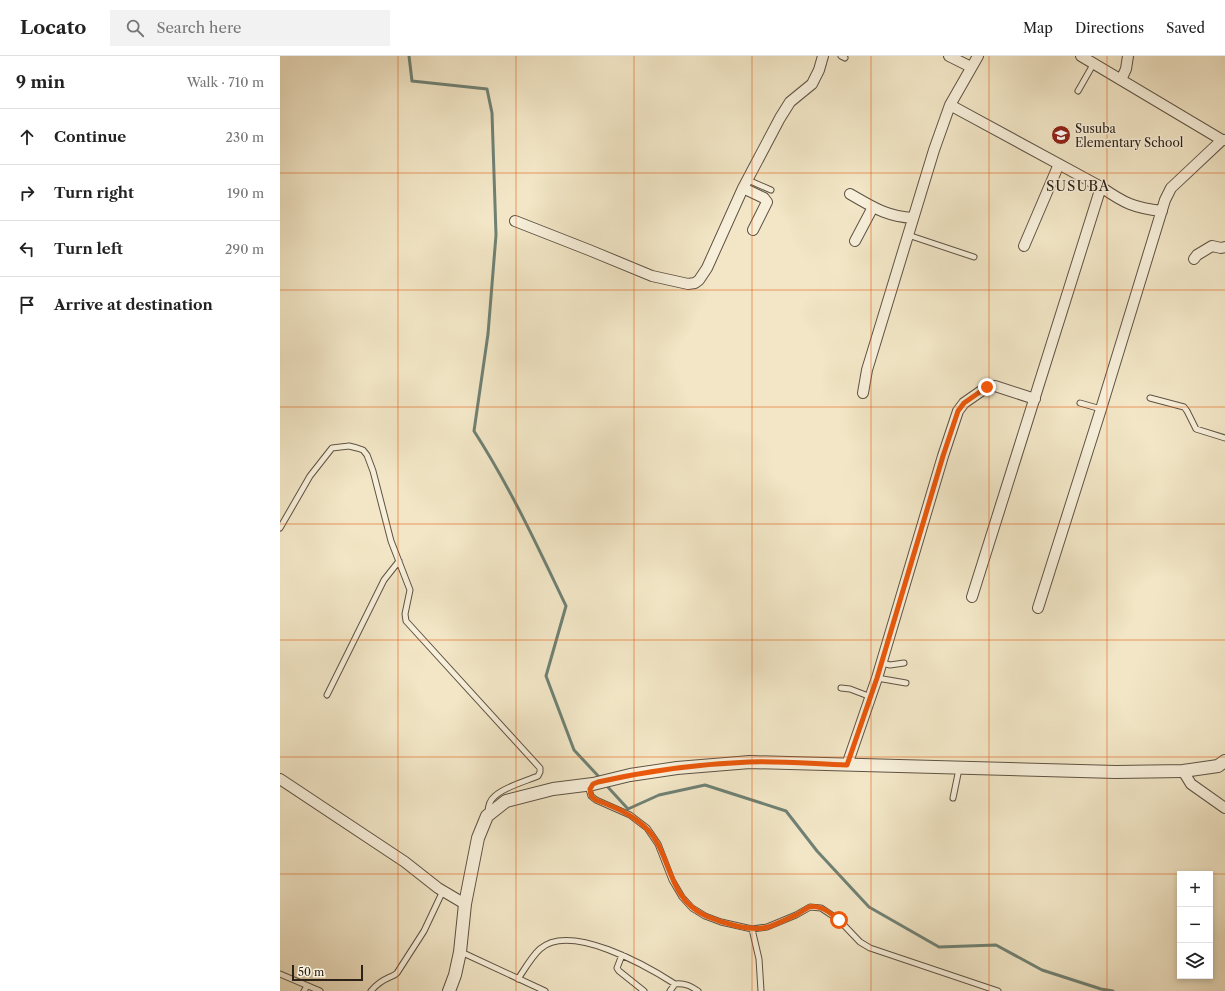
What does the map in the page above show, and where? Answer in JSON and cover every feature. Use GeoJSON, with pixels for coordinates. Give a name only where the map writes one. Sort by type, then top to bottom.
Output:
{"type":"FeatureCollection","features":[{"type":"Feature","properties":{"kind":"street"},"geometry":{"type":"LineString","coordinates":[[515,221],[652,276],[688,284],[696,283],[707,268],[745,184],[780,118],[790,102],[812,84],[819,70],[823,56]]}},
{"type":"Feature","properties":{"kind":"street"},"geometry":{"type":"LineString","coordinates":[[949,56],[971,67]]}},
{"type":"Feature","properties":{"kind":"street"},"geometry":{"type":"LineString","coordinates":[[863,393],[867,370],[934,150],[950,105],[978,56]]}},
{"type":"Feature","properties":{"kind":"street"},"geometry":{"type":"LineString","coordinates":[[1038,608],[1165,200],[1171,188],[1223,140],[1081,56]]}},
{"type":"Feature","properties":{"kind":"street"},"geometry":{"type":"LineString","coordinates":[[1121,80],[1126,69],[1128,56]]}},
{"type":"Feature","properties":{"kind":"street"},"geometry":{"type":"LineString","coordinates":[[950,105],[1101,187],[1119,199],[1133,206],[1146,210],[1162,212]]}},
{"type":"Feature","properties":{"kind":"street"},"geometry":{"type":"LineString","coordinates":[[1024,246],[1059,164]]}},
{"type":"Feature","properties":{"kind":"street"},"geometry":{"type":"LineString","coordinates":[[745,184],[767,202],[753,230]]}},
{"type":"Feature","properties":{"kind":"street"},"geometry":{"type":"LineString","coordinates":[[972,597],[1101,187]]}},
{"type":"Feature","properties":{"kind":"street"},"geometry":{"type":"LineString","coordinates":[[850,194],[883,213],[897,217],[913,218]]}},
{"type":"Feature","properties":{"kind":"street"},"geometry":{"type":"LineString","coordinates":[[855,241],[874,207]]}},
{"type":"Feature","properties":{"kind":"street"},"geometry":{"type":"LineString","coordinates":[[1194,258],[1212,246],[1221,248],[1225,247]]}},
{"type":"Feature","properties":{"kind":"street"},"geometry":{"type":"LineString","coordinates":[[847,765],[882,663],[943,456],[958,411],[964,403],[987,387],[995,386],[1034,399]]}},
{"type":"Feature","properties":{"kind":"street"},"geometry":{"type":"LineString","coordinates":[[449,991],[460,952],[465,904],[478,838],[488,816],[506,801],[553,789],[596,783],[630,775],[677,768],[750,762],[960,769],[1116,772],[1183,771],[1218,766],[1225,762]]}},
{"type":"Feature","properties":{"kind":"street"},"geometry":{"type":"LineString","coordinates":[[1183,771],[1191,784],[1225,808]]}},
{"type":"Feature","properties":{"kind":"street"},"geometry":{"type":"LineString","coordinates":[[280,779],[405,862],[438,888],[465,904]]}},
{"type":"Feature","properties":{"kind":"lane"},"geometry":{"type":"LineString","coordinates":[[1078,91],[1094,63]]}},
{"type":"Feature","properties":{"kind":"lane"},"geometry":{"type":"LineString","coordinates":[[745,184],[772,190]]}},
{"type":"Feature","properties":{"kind":"lane"},"geometry":{"type":"LineString","coordinates":[[908,235],[974,257]]}},
{"type":"Feature","properties":{"kind":"lane"},"geometry":{"type":"LineString","coordinates":[[1150,398],[1184,407],[1196,429],[1225,438]]}},
{"type":"Feature","properties":{"kind":"lane"},"geometry":{"type":"LineString","coordinates":[[1080,403],[1101,409]]}},
{"type":"Feature","properties":{"kind":"lane"},"geometry":{"type":"LineString","coordinates":[[280,528],[310,476],[332,448],[349,446],[363,450],[367,455],[373,471],[391,541],[410,590],[405,614],[406,621],[540,768],[538,776],[505,789],[494,796],[489,804],[488,816]]}},
{"type":"Feature","properties":{"kind":"lane"},"geometry":{"type":"LineString","coordinates":[[327,695],[384,580],[399,561]]}},
{"type":"Feature","properties":{"kind":"lane"},"geometry":{"type":"LineString","coordinates":[[882,663],[890,665],[904,663]]}},
{"type":"Feature","properties":{"kind":"lane"},"geometry":{"type":"LineString","coordinates":[[877,678],[906,683]]}},
{"type":"Feature","properties":{"kind":"lane"},"geometry":{"type":"LineString","coordinates":[[841,688],[853,690],[871,697]]}},
{"type":"Feature","properties":{"kind":"lane"},"geometry":{"type":"LineString","coordinates":[[953,798],[960,769]]}},
{"type":"Feature","properties":{"kind":"lane"},"geometry":{"type":"LineString","coordinates":[[596,783],[590,789],[591,796],[596,800],[630,814],[647,828],[658,844],[672,880],[682,897],[692,908],[705,916],[721,922],[752,929],[767,927],[796,915],[810,907],[822,908],[839,920],[860,942],[870,948],[998,991]]}},
{"type":"Feature","properties":{"kind":"lane"},"geometry":{"type":"LineString","coordinates":[[371,991],[377,984],[397,973],[424,931],[441,895]]}},
{"type":"Feature","properties":{"kind":"lane"},"geometry":{"type":"LineString","coordinates":[[752,929],[759,959],[761,991]]}},
{"type":"Feature","properties":{"kind":"lane"},"geometry":{"type":"LineString","coordinates":[[518,979],[540,949],[555,941],[575,941],[597,946],[622,955],[649,967],[675,984],[686,984],[698,991]]}},
{"type":"Feature","properties":{"kind":"lane"},"geometry":{"type":"LineString","coordinates":[[460,952],[545,991]]}},
{"type":"Feature","properties":{"kind":"lane"},"geometry":{"type":"LineString","coordinates":[[622,955],[617,968],[618,971],[644,991]]}},
{"type":"Feature","properties":{"kind":"lane"},"geometry":{"type":"LineString","coordinates":[[281,977],[320,991]]}},
{"type":"Feature","properties":{"kind":"lane"},"geometry":{"type":"LineString","coordinates":[[670,991],[675,984]]}},
{"type":"Feature","properties":{"kind":"lane"},"geometry":{"type":"LineString","coordinates":[[304,991],[307,986]]}},
{"type":"Feature","properties":{"kind":"waterway"},"geometry":{"type":"LineString","coordinates":[[409,56],[412,81],[487,89],[492,113],[496,235],[488,334],[474,431],[512,495],[566,606],[546,676],[574,750],[601,779]]}},
{"type":"Feature","properties":{"kind":"waterway"},"geometry":{"type":"LineString","coordinates":[[606,785],[628,809],[659,795],[705,785],[786,811],[817,851],[869,907],[939,947],[996,945],[1042,970],[1101,989],[1113,991]]}},
{"type":"Feature","properties":{"kind":"place","name":"Susuba Elementary School"},"geometry":{"type":"Point","coordinates":[1061,135]}},
{"type":"Feature","properties":{"kind":"district","name":"SUSUBA"},"geometry":{"type":"Point","coordinates":[1078,186]}},
{"type":"Feature","properties":{"kind":"route"},"geometry":{"type":"LineString","coordinates":[[839,920],[822,908],[810,907],[796,915],[767,927],[752,929],[721,922],[705,916],[692,908],[682,897],[672,880],[658,844],[647,828],[630,814],[596,800],[591,796],[590,789],[593,784],[598,782],[630,775],[677,768],[750,762],[847,765],[877,678],[943,456],[958,411],[964,403],[987,387]]}}]}
